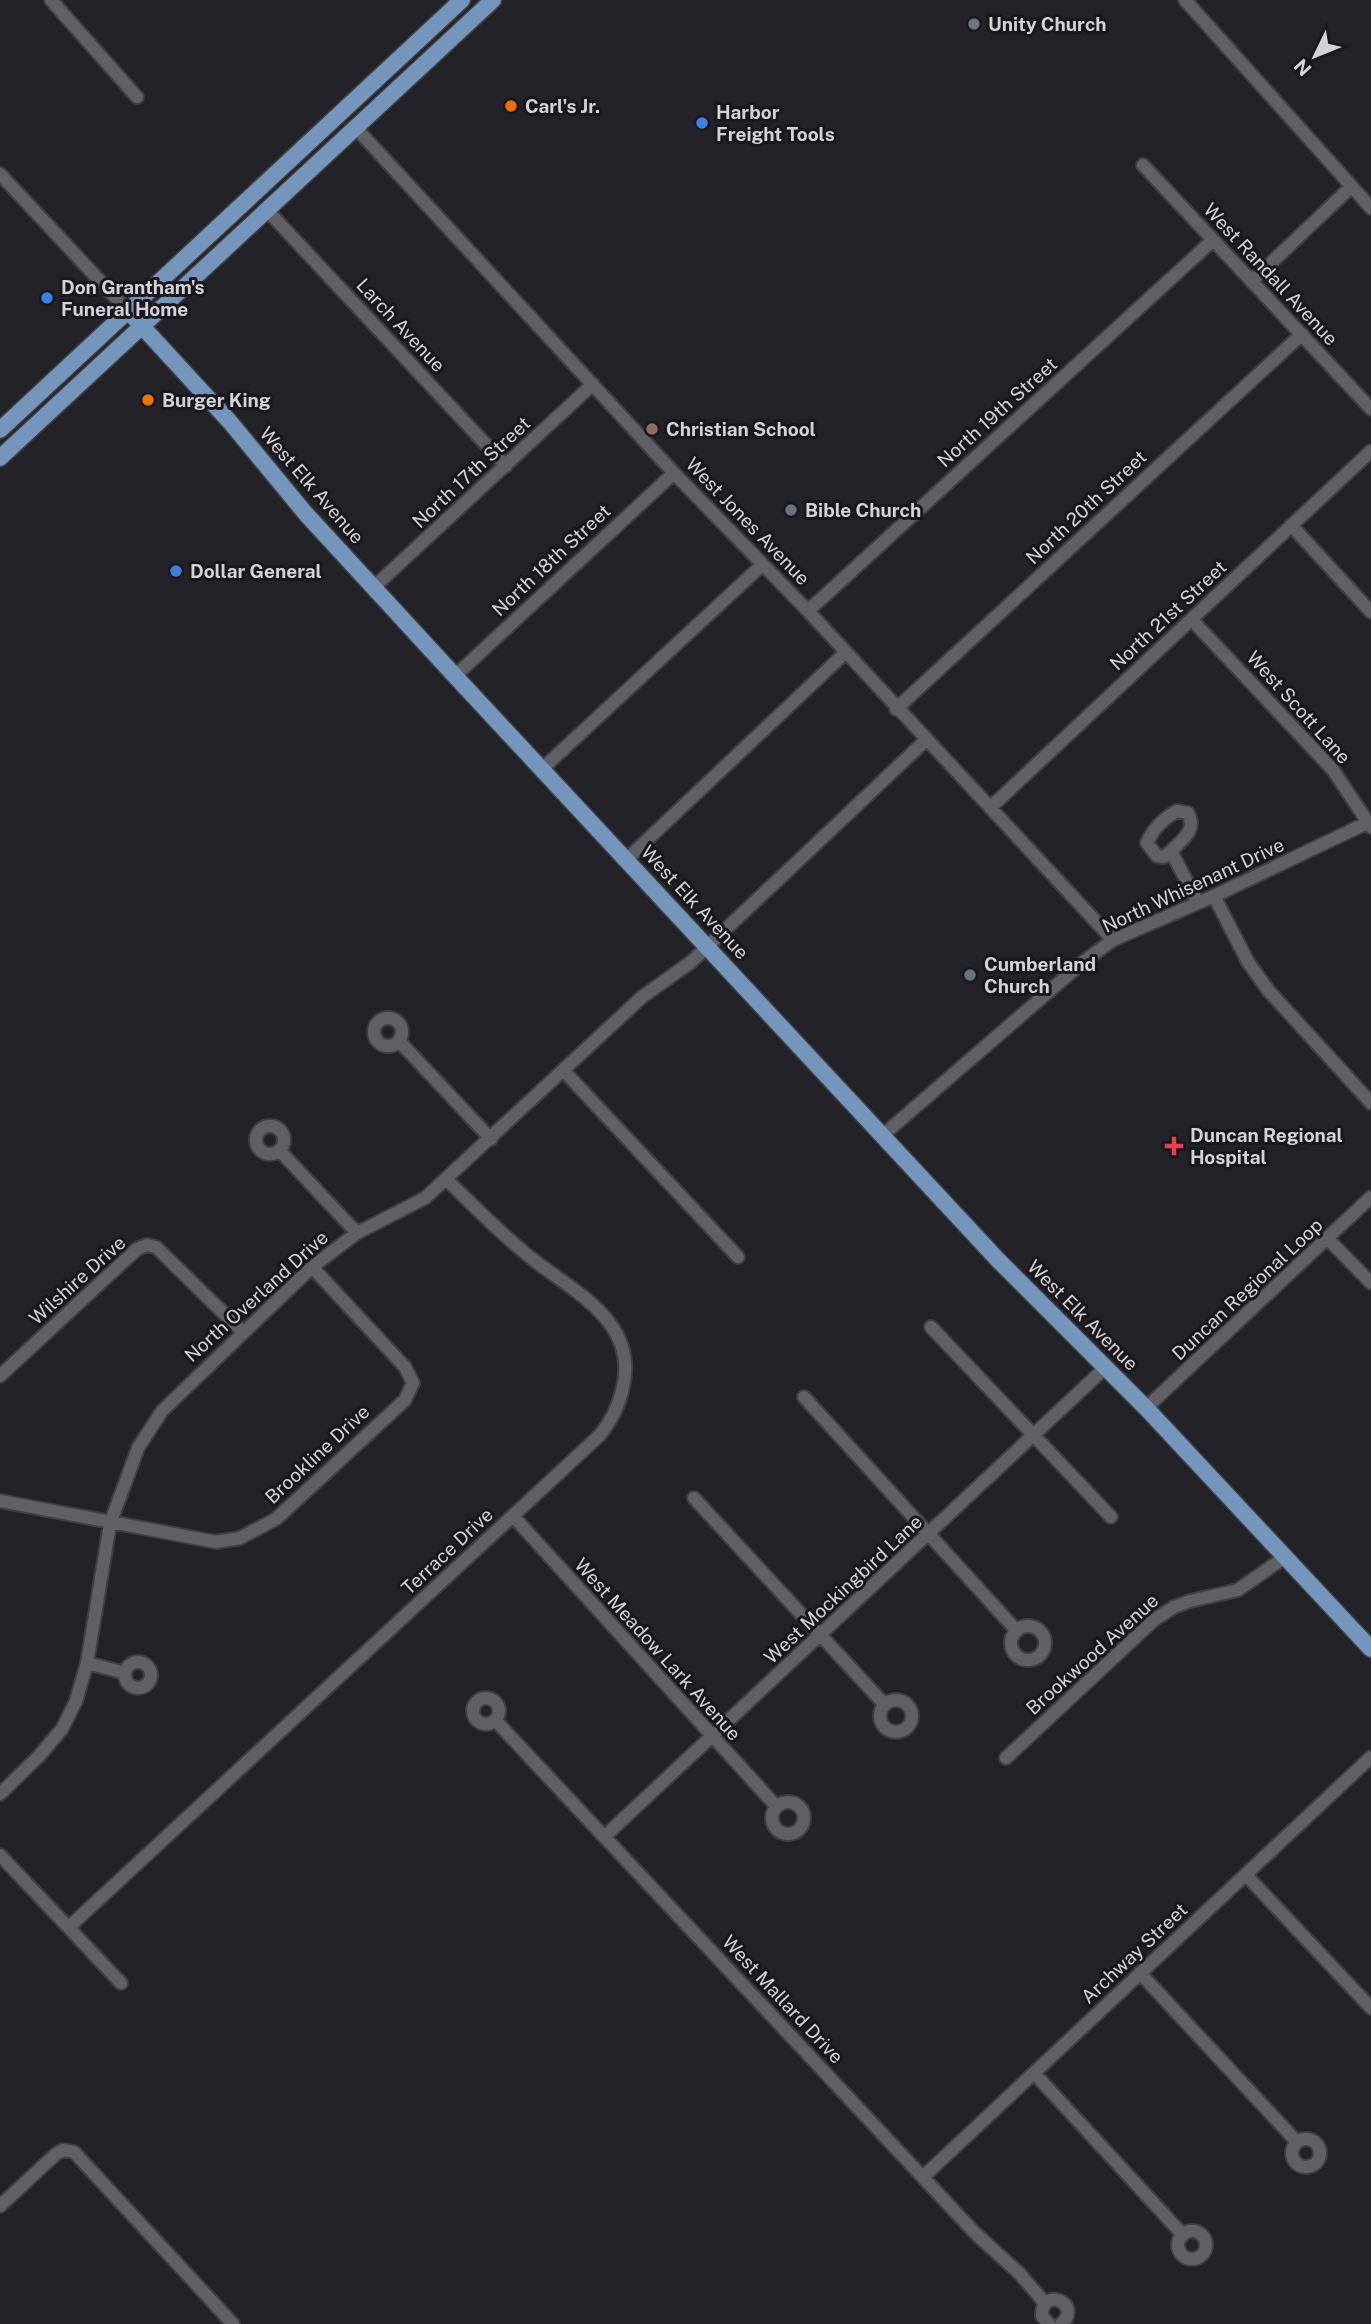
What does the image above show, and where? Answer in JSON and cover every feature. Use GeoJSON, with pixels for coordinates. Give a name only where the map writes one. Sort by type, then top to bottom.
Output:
{"type":"FeatureCollection","features":[{"type":"Feature","properties":{"kind":"main road"},"geometry":{"type":"LineString","coordinates":[[0,430],[463,0]]}},
{"type":"Feature","properties":{"kind":"main road"},"geometry":{"type":"LineString","coordinates":[[0,458],[493,0]]}},
{"type":"Feature","properties":{"kind":"main road"},"geometry":{"type":"LineString","coordinates":[[448,13],[463,28]]}},
{"type":"Feature","properties":{"kind":"main road"},"geometry":{"type":"LineString","coordinates":[[317,135],[331,151]]}},
{"type":"Feature","properties":{"kind":"main road","name":"West Elk Avenue"},"geometry":{"type":"LineString","coordinates":[[128,311],[455,676],[998,1260],[1146,1408],[1371,1649]]}},
{"type":"Feature","properties":{"kind":"street"},"geometry":{"type":"LineString","coordinates":[[51,0],[137,97]]}},
{"type":"Feature","properties":{"kind":"street"},"geometry":{"type":"LineString","coordinates":[[1185,0],[1371,208]]}},
{"type":"Feature","properties":{"kind":"street","name":"West Jones Avenue"},"geometry":{"type":"LineString","coordinates":[[356,128],[674,472],[808,611],[896,709],[1114,940]]}},
{"type":"Feature","properties":{"kind":"street","name":"West Randall Avenue"},"geometry":{"type":"LineString","coordinates":[[1143,165],[1371,408]]}},
{"type":"Feature","properties":{"kind":"street","name":"West Elk Avenue"},"geometry":{"type":"LineString","coordinates":[[0,174],[128,311]]}},
{"type":"Feature","properties":{"kind":"street"},"geometry":{"type":"LineString","coordinates":[[1253,280],[1351,187]]}},
{"type":"Feature","properties":{"kind":"street","name":"Larch Avenue"},"geometry":{"type":"LineString","coordinates":[[267,210],[506,466]]}},
{"type":"Feature","properties":{"kind":"street","name":"North 19th Street"},"geometry":{"type":"LineString","coordinates":[[808,611],[1212,241]]}},
{"type":"Feature","properties":{"kind":"street","name":"North 20th Street"},"geometry":{"type":"LineString","coordinates":[[896,709],[1302,334]]}},
{"type":"Feature","properties":{"kind":"street","name":"North 17th Street"},"geometry":{"type":"LineString","coordinates":[[374,587],[593,384]]}},
{"type":"Feature","properties":{"kind":"street","name":"North 21st Street"},"geometry":{"type":"LineString","coordinates":[[991,807],[1371,451]]}},
{"type":"Feature","properties":{"kind":"street","name":"North 18th Street"},"geometry":{"type":"LineString","coordinates":[[455,676],[674,472]]}},
{"type":"Feature","properties":{"kind":"street"},"geometry":{"type":"LineString","coordinates":[[1291,524],[1371,612]]}},
{"type":"Feature","properties":{"kind":"street"},"geometry":{"type":"LineString","coordinates":[[542,769],[762,565]]}},
{"type":"Feature","properties":{"kind":"street","name":"West Scott Lane"},"geometry":{"type":"LineString","coordinates":[[1192,620],[1333,770],[1370,823]]}},
{"type":"Feature","properties":{"kind":"street"},"geometry":{"type":"LineString","coordinates":[[627,859],[845,653]]}},
{"type":"Feature","properties":{"kind":"street"},"geometry":{"type":"LineString","coordinates":[[707,946],[926,740]]}},
{"type":"Feature","properties":{"kind":"street","name":"North Whisenant Drive"},"geometry":{"type":"LineString","coordinates":[[883,1135],[1083,962],[1114,940],[1370,823]]}},
{"type":"Feature","properties":{"kind":"street"},"geometry":{"type":"LineString","coordinates":[[1171,851],[1198,903]]}},
{"type":"Feature","properties":{"kind":"street"},"geometry":{"type":"LineString","coordinates":[[1214,896],[1248,962],[1268,990],[1371,1104]]}},
{"type":"Feature","properties":{"kind":"street","name":"North Overland Drive"},"geometry":{"type":"LineString","coordinates":[[0,1794],[40,1756],[62,1729],[76,1701],[87,1663],[110,1524],[138,1448],[162,1411],[312,1267],[357,1233],[406,1210],[446,1179],[565,1072],[642,997],[691,962],[707,946]]}},
{"type":"Feature","properties":{"kind":"street"},"geometry":{"type":"LineString","coordinates":[[398,1041],[491,1139]]}},
{"type":"Feature","properties":{"kind":"street"},"geometry":{"type":"LineString","coordinates":[[565,1072],[738,1257]]}},
{"type":"Feature","properties":{"kind":"street"},"geometry":{"type":"LineString","coordinates":[[279,1150],[357,1233]]}},
{"type":"Feature","properties":{"kind":"street","name":"Terrace Drive"},"geometry":{"type":"LineString","coordinates":[[69,1927],[513,1516],[600,1434],[613,1418],[626,1376],[625,1355],[618,1335],[603,1314],[580,1293],[526,1255],[446,1179]]}},
{"type":"Feature","properties":{"kind":"street","name":"Duncan Regional Loop"},"geometry":{"type":"LineString","coordinates":[[1146,1408],[1329,1240],[1371,1197]]}},
{"type":"Feature","properties":{"kind":"street"},"geometry":{"type":"LineString","coordinates":[[1329,1240],[1371,1283]]}},
{"type":"Feature","properties":{"kind":"street","name":"Wilshire Drive"},"geometry":{"type":"LineString","coordinates":[[0,1376],[137,1249],[147,1245],[156,1247],[243,1332]]}},
{"type":"Feature","properties":{"kind":"street","name":"Brookline Drive"},"geometry":{"type":"LineString","coordinates":[[0,1501],[216,1542],[240,1538],[276,1519],[405,1400],[413,1383],[405,1367],[312,1267]]}},
{"type":"Feature","properties":{"kind":"street"},"geometry":{"type":"LineString","coordinates":[[931,1327],[1111,1517]]}},
{"type":"Feature","properties":{"kind":"street","name":"West Mockingbird Lane"},"geometry":{"type":"LineString","coordinates":[[605,1836],[713,1738],[1105,1368]]}},
{"type":"Feature","properties":{"kind":"street"},"geometry":{"type":"LineString","coordinates":[[804,1397],[1017,1631]]}},
{"type":"Feature","properties":{"kind":"street"},"geometry":{"type":"LineString","coordinates":[[694,1498],[885,1705]]}},
{"type":"Feature","properties":{"kind":"street","name":"West Meadow Lark Avenue"},"geometry":{"type":"LineString","coordinates":[[513,1516],[776,1806]]}},
{"type":"Feature","properties":{"kind":"street","name":"Brookwood Avenue"},"geometry":{"type":"LineString","coordinates":[[1006,1758],[1154,1620],[1174,1606],[1238,1590],[1285,1556]]}},
{"type":"Feature","properties":{"kind":"street"},"geometry":{"type":"LineString","coordinates":[[87,1663],[125,1673]]}},
{"type":"Feature","properties":{"kind":"street","name":"West Mallard Drive"},"geometry":{"type":"LineString","coordinates":[[495,1720],[923,2177],[1045,2302],[1056,2298],[1064,2302],[1069,2314],[1061,2324]]}},
{"type":"Feature","properties":{"kind":"street","name":"Archway Street"},"geometry":{"type":"LineString","coordinates":[[923,2177],[1371,1757]]}},
{"type":"Feature","properties":{"kind":"street"},"geometry":{"type":"LineString","coordinates":[[0,1855],[121,1983]]}},
{"type":"Feature","properties":{"kind":"street"},"geometry":{"type":"LineString","coordinates":[[1246,1875],[1371,2008]]}},
{"type":"Feature","properties":{"kind":"street"},"geometry":{"type":"LineString","coordinates":[[1140,1973],[1297,2143]]}},
{"type":"Feature","properties":{"kind":"street"},"geometry":{"type":"LineString","coordinates":[[1034,2073],[1183,2235]]}},
{"type":"Feature","properties":{"kind":"street"},"geometry":{"type":"LineString","coordinates":[[0,2206],[56,2154],[64,2150],[74,2152],[233,2324]]}},
{"type":"Feature","properties":{"kind":"street"},"geometry":{"type":"LineString","coordinates":[[1045,2302],[1042,2316],[1049,2324]]}},
{"type":"Feature","properties":{"kind":"place","name":"Unity Church"},"geometry":{"type":"Point","coordinates":[974,24]}},
{"type":"Feature","properties":{"kind":"place","name":"Carl's Jr."},"geometry":{"type":"Point","coordinates":[511,106]}},
{"type":"Feature","properties":{"kind":"place","name":"Harbor Freight Tools"},"geometry":{"type":"Point","coordinates":[702,123]}},
{"type":"Feature","properties":{"kind":"place","name":"Don Grantham's Funeral Home"},"geometry":{"type":"Point","coordinates":[47,298]}},
{"type":"Feature","properties":{"kind":"place","name":"Burger King"},"geometry":{"type":"Point","coordinates":[148,400]}},
{"type":"Feature","properties":{"kind":"place","name":"Christian School"},"geometry":{"type":"Point","coordinates":[652,429]}},
{"type":"Feature","properties":{"kind":"place","name":"Bible Church"},"geometry":{"type":"Point","coordinates":[791,510]}},
{"type":"Feature","properties":{"kind":"place","name":"Dollar General"},"geometry":{"type":"Point","coordinates":[176,571]}},
{"type":"Feature","properties":{"kind":"place","name":"Cumberland Church"},"geometry":{"type":"Point","coordinates":[970,975]}},
{"type":"Feature","properties":{"kind":"place","name":"Duncan Regional Hospital"},"geometry":{"type":"Point","coordinates":[1174,1146]}}]}
